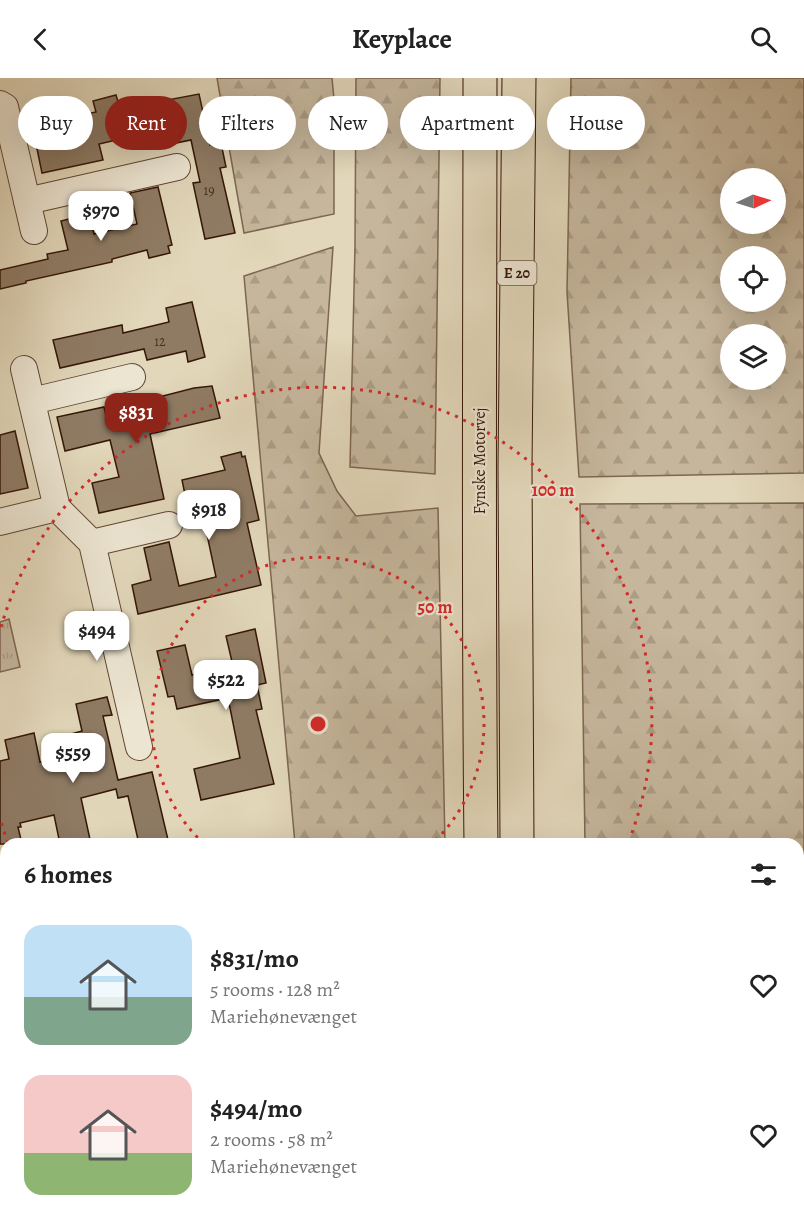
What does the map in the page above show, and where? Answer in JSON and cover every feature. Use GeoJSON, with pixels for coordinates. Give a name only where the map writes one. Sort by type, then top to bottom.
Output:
{"type":"FeatureCollection","features":[{"type":"Feature","properties":{"kind":"highway","name":"Fynske Motorvej"},"geometry":{"type":"LineString","coordinates":[[480,78],[481,838]]}},
{"type":"Feature","properties":{"kind":"highway","name":"E 20"},"geometry":{"type":"LineString","coordinates":[[517,838],[515,468],[519,78]]}},
{"type":"Feature","properties":{"kind":"street"},"geometry":{"type":"LineString","coordinates":[[0,104],[5,107],[34,231]]}},
{"type":"Feature","properties":{"kind":"street"},"geometry":{"type":"LineString","coordinates":[[27,201],[177,167]]}},
{"type":"Feature","properties":{"kind":"street"},"geometry":{"type":"LineString","coordinates":[[24,369],[57,508],[92,543],[139,747]]}},
{"type":"Feature","properties":{"kind":"street"},"geometry":{"type":"LineString","coordinates":[[32,401],[132,377]]}},
{"type":"Feature","properties":{"kind":"street"},"geometry":{"type":"LineString","coordinates":[[0,522],[57,508]]}},
{"type":"Feature","properties":{"kind":"street"},"geometry":{"type":"LineString","coordinates":[[92,543],[169,525]]}},
{"type":"Feature","properties":{"kind":"green space"},"geometry":{"type":"Polygon","coordinates":[[[217,78],[332,78],[334,96],[308,96],[308,150],[334,150],[334,214],[244,233],[230,150],[296,150],[296,96],[220,96],[217,78]]]}},
{"type":"Feature","properties":{"kind":"green space"},"geometry":{"type":"Polygon","coordinates":[[[356,78],[440,78],[440,96],[400,96],[400,150],[439,150],[435,474],[350,467],[356,150],[388,150],[388,96],[356,96],[356,78]]]}},
{"type":"Feature","properties":{"kind":"green space"},"geometry":{"type":"Polygon","coordinates":[[[571,78],[804,78],[804,473],[579,477],[567,292],[570,150],[645,150],[645,96],[571,96],[571,78]]]}},
{"type":"Feature","properties":{"kind":"green space"},"geometry":{"type":"Polygon","coordinates":[[[333,247],[319,453],[337,491],[356,516],[438,508],[445,838],[294,838],[244,276],[333,247]]]}},
{"type":"Feature","properties":{"kind":"green space"},"geometry":{"type":"Polygon","coordinates":[[[804,503],[804,838],[585,838],[580,504],[804,503]]]}},
{"type":"Feature","properties":{"kind":"green space"},"geometry":{"type":"Polygon","coordinates":[[[9,619],[20,667],[0,672],[0,622],[9,619]]]}},
{"type":"Feature","properties":{"kind":"building"},"geometry":{"type":"Polygon","coordinates":[[[199,94],[199,150],[222,150],[226,167],[220,168],[235,233],[205,239],[193,183],[200,182],[191,140],[187,141],[187,96],[199,94]]]}},
{"type":"Feature","properties":{"kind":"building"},"geometry":{"type":"Polygon","coordinates":[[[105,98],[105,143],[99,144],[103,160],[42,173],[37,150],[93,150],[93,113],[96,112],[93,101],[105,98]]]}},
{"type":"Feature","properties":{"kind":"building"},"geometry":{"type":"Polygon","coordinates":[[[158,187],[172,245],[168,246],[170,253],[149,258],[147,250],[112,259],[112,262],[0,289],[0,270],[48,259],[47,254],[68,250],[61,221],[89,214],[94,234],[137,224],[130,193],[158,187]]]}},
{"type":"Feature","properties":{"kind":"building"},"geometry":{"type":"Polygon","coordinates":[[[192,302],[205,357],[188,362],[186,351],[147,360],[144,349],[60,368],[53,340],[122,325],[123,333],[169,322],[166,308],[192,302]]]}},
{"type":"Feature","properties":{"kind":"building"},"geometry":{"type":"Polygon","coordinates":[[[212,386],[220,418],[150,434],[164,499],[99,513],[92,483],[119,477],[110,440],[65,451],[57,417],[104,407],[108,424],[157,409],[155,398],[212,386]]]}},
{"type":"Feature","properties":{"kind":"building"},"geometry":{"type":"Polygon","coordinates":[[[15,431],[28,488],[0,494],[0,435],[15,431]]]}},
{"type":"Feature","properties":{"kind":"building"},"geometry":{"type":"Polygon","coordinates":[[[241,452],[242,457],[245,456],[259,520],[247,523],[261,585],[138,614],[132,585],[151,580],[144,548],[169,542],[179,586],[216,577],[202,511],[189,514],[182,480],[225,470],[221,457],[241,452]]]}},
{"type":"Feature","properties":{"kind":"building"},"geometry":{"type":"Polygon","coordinates":[[[255,629],[266,683],[257,685],[262,709],[256,710],[274,784],[201,800],[194,769],[240,758],[228,698],[177,709],[174,696],[168,697],[157,651],[185,645],[192,675],[233,666],[226,636],[255,629]]]}},
{"type":"Feature","properties":{"kind":"building"},"geometry":{"type":"Polygon","coordinates":[[[107,697],[112,715],[103,716],[118,780],[152,772],[168,838],[138,838],[128,796],[118,798],[116,789],[81,798],[90,838],[59,838],[54,815],[20,823],[21,827],[18,827],[21,838],[0,838],[0,761],[9,759],[5,740],[34,733],[40,762],[75,754],[71,734],[82,731],[76,704],[107,697]]]}}]}
